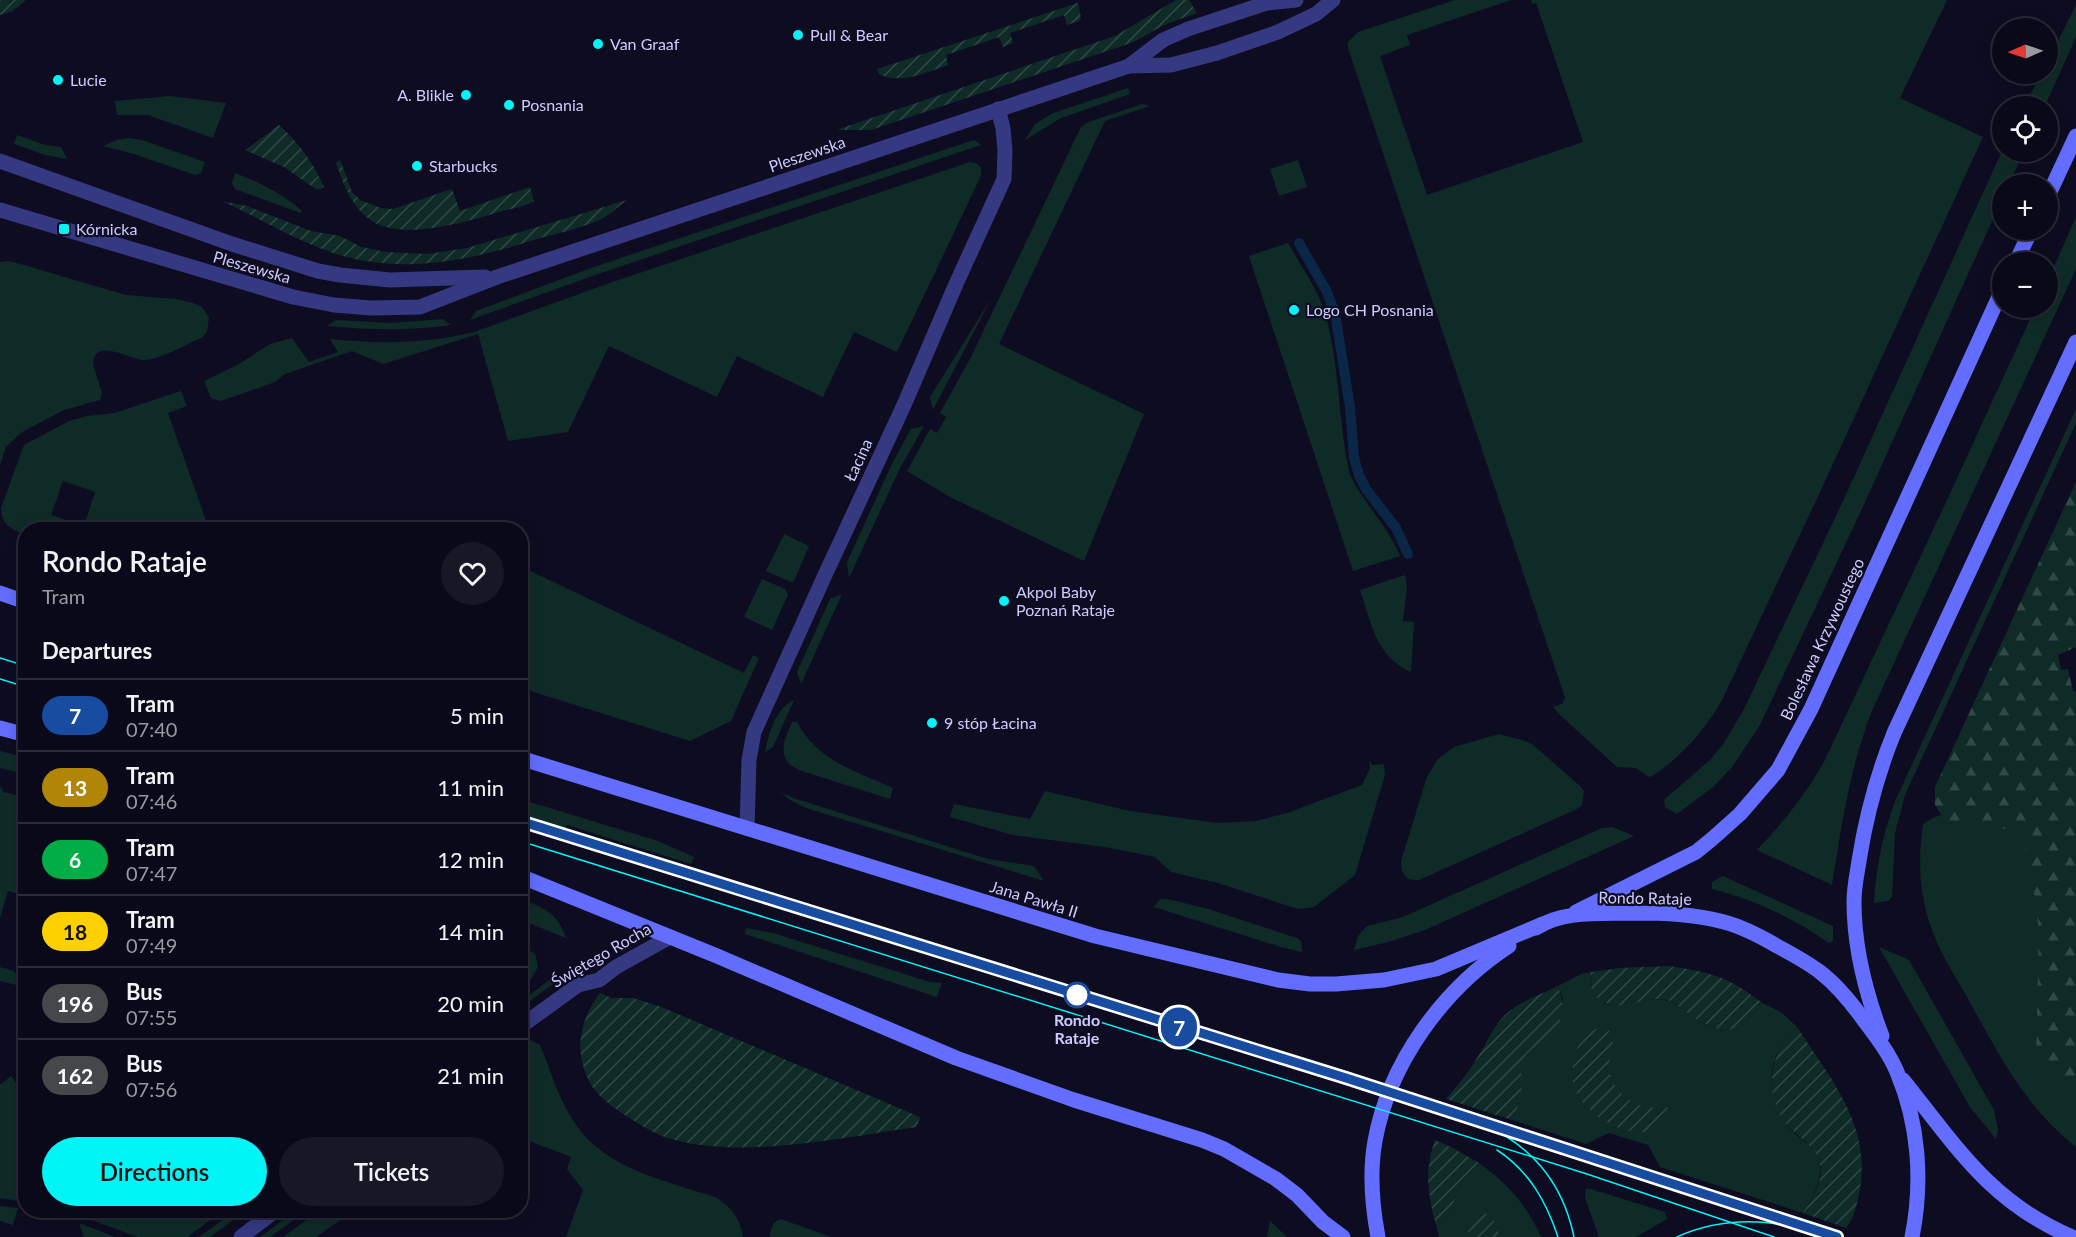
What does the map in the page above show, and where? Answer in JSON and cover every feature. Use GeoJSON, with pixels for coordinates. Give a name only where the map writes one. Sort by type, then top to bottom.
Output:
{"type":"FeatureCollection","features":[{"type":"Feature","properties":{"kind":"main road"},"geometry":{"type":"LineString","coordinates":[[2058,175],[2076,136]]}},
{"type":"Feature","properties":{"kind":"main road","name":"Bolesława Krzywoustego"},"geometry":{"type":"LineString","coordinates":[[1571,915],[1696,852],[1740,814],[1778,770],[1811,709],[1992,312]]}},
{"type":"Feature","properties":{"kind":"main road"},"geometry":{"type":"LineString","coordinates":[[1888,1056],[1868,992],[1855,923],[1854,894],[1869,806],[1894,733],[2076,342]]}},
{"type":"Feature","properties":{"kind":"main road"},"geometry":{"type":"LineString","coordinates":[[0,593],[18,599]]}},
{"type":"Feature","properties":{"kind":"main road"},"geometry":{"type":"LineString","coordinates":[[0,728],[18,733]]}},
{"type":"Feature","properties":{"kind":"main road","name":"Jana Pawła II"},"geometry":{"type":"LineString","coordinates":[[528,760],[1095,936],[1278,980],[1311,984],[1384,981],[1436,969],[1543,924]]}},
{"type":"Feature","properties":{"kind":"main road"},"geometry":{"type":"LineString","coordinates":[[528,879],[670,936],[956,1058],[1074,1100],[1224,1149],[1276,1179],[1343,1237]]}},
{"type":"Feature","properties":{"kind":"main road","name":"Rondo Rataje"},"geometry":{"type":"LineString","coordinates":[[1378,1237],[1372,1192],[1375,1142],[1386,1102],[1404,1061],[1425,1027],[1451,995],[1493,957],[1543,924],[1571,915],[1671,914],[1707,918],[1746,930],[1809,964],[1832,982],[1853,1005],[1897,1072],[1915,1134],[1918,1182],[1912,1237]]}},
{"type":"Feature","properties":{"kind":"main road"},"geometry":{"type":"LineString","coordinates":[[1897,1072],[1944,1133],[1988,1183],[2033,1219],[2072,1237]]}},
{"type":"Feature","properties":{"kind":"street","name":"Pleszewska"},"geometry":{"type":"LineString","coordinates":[[1129,66],[1163,40],[1188,29],[1267,3],[1296,0]]}},
{"type":"Feature","properties":{"kind":"street","name":"Pleszewska"},"geometry":{"type":"LineString","coordinates":[[0,210],[293,297],[334,305],[371,308],[420,307],[496,277],[1129,66],[1171,66],[1216,53],[1316,14],[1333,0]]}},
{"type":"Feature","properties":{"kind":"street","name":"Łacina"},"geometry":{"type":"LineString","coordinates":[[747,828],[749,760],[754,732],[904,405],[1004,179],[1004,140],[998,109]]}},
{"type":"Feature","properties":{"kind":"street","name":"Pleszewska"},"geometry":{"type":"LineString","coordinates":[[0,161],[231,244],[318,271],[390,280],[496,277]]}},
{"type":"Feature","properties":{"kind":"street","name":"Świętego Rocha"},"geometry":{"type":"LineString","coordinates":[[528,1021],[578,985],[599,980],[616,967],[670,936]]}},
{"type":"Feature","properties":{"kind":"street"},"geometry":{"type":"LineString","coordinates":[[241,1237],[266,1218]]}},
{"type":"Feature","properties":{"kind":"green space"},"geometry":{"type":"Polygon","coordinates":[[[0,0],[26,0],[13,11],[0,15],[0,0]]]}},
{"type":"Feature","properties":{"kind":"green space"},"geometry":{"type":"Polygon","coordinates":[[[1176,0],[1189,0],[1197,13],[1164,25],[1134,42],[871,130],[836,130],[1115,36],[1176,0]]]}},
{"type":"Feature","properties":{"kind":"green space"},"geometry":{"type":"Polygon","coordinates":[[[1455,0],[1511,0],[1407,35],[1410,45],[1380,56],[1427,195],[1583,142],[1536,3],[1532,4],[1531,0],[1947,0],[1900,98],[1983,137],[1722,700],[1692,742],[1665,767],[1649,777],[1636,768],[1617,767],[1553,707],[1562,704],[1565,698],[1348,48],[1348,42],[1358,32],[1455,0]]]}},
{"type":"Feature","properties":{"kind":"green space"},"geometry":{"type":"Polygon","coordinates":[[[1078,3],[1081,18],[1079,21],[1067,25],[1064,15],[1010,33],[1013,43],[1003,47],[999,37],[946,55],[948,65],[932,71],[895,78],[879,74],[877,69],[1078,3]]]}},
{"type":"Feature","properties":{"kind":"green space"},"geometry":{"type":"Polygon","coordinates":[[[2076,5],[2076,37],[2058,77],[2058,41],[2076,5]]]}},
{"type":"Feature","properties":{"kind":"green space"},"geometry":{"type":"Polygon","coordinates":[[[2036,84],[2055,84],[2049,96],[2029,96],[2036,84]]]}},
{"type":"Feature","properties":{"kind":"green space"},"geometry":{"type":"Polygon","coordinates":[[[1128,88],[1130,94],[1061,118],[1025,140],[1035,124],[1053,113],[1128,88]]]}},
{"type":"Feature","properties":{"kind":"green space"},"geometry":{"type":"Polygon","coordinates":[[[170,96],[226,103],[213,138],[148,115],[117,115],[115,101],[170,96]]]}},
{"type":"Feature","properties":{"kind":"green space"},"geometry":{"type":"Polygon","coordinates":[[[1142,104],[1150,106],[1105,121],[999,344],[1144,414],[1084,561],[948,496],[907,471],[930,429],[937,433],[946,417],[940,413],[971,357],[1081,127],[1086,123],[1142,104]]]}},
{"type":"Feature","properties":{"kind":"green space"},"geometry":{"type":"Polygon","coordinates":[[[279,125],[305,153],[324,187],[317,190],[284,167],[245,150],[279,125]]]}},
{"type":"Feature","properties":{"kind":"green space"},"geometry":{"type":"Polygon","coordinates":[[[17,135],[45,145],[61,147],[67,159],[45,155],[14,144],[17,135]]]}},
{"type":"Feature","properties":{"kind":"green space"},"geometry":{"type":"Polygon","coordinates":[[[129,138],[142,140],[205,162],[201,173],[195,175],[103,146],[129,138]]]}},
{"type":"Feature","properties":{"kind":"green space"},"geometry":{"type":"Polygon","coordinates":[[[974,140],[981,145],[598,274],[470,320],[476,311],[594,267],[974,140]]]}},
{"type":"Feature","properties":{"kind":"green space"},"geometry":{"type":"Polygon","coordinates":[[[340,160],[352,192],[360,200],[381,208],[393,209],[452,189],[460,211],[530,187],[534,201],[435,228],[417,230],[385,227],[372,221],[353,202],[336,163],[340,160]]]}},
{"type":"Feature","properties":{"kind":"green space"},"geometry":{"type":"Polygon","coordinates":[[[1298,160],[1307,187],[1279,196],[1270,169],[1298,160]]]}},
{"type":"Feature","properties":{"kind":"green space"},"geometry":{"type":"Polygon","coordinates":[[[970,162],[980,167],[980,178],[897,352],[854,332],[823,397],[737,356],[717,397],[609,346],[568,432],[508,441],[478,334],[383,364],[352,351],[285,374],[275,382],[221,401],[211,398],[204,381],[239,364],[270,344],[292,338],[309,362],[338,352],[330,339],[402,342],[438,339],[474,332],[601,286],[970,162]]]}},
{"type":"Feature","properties":{"kind":"green space"},"geometry":{"type":"Polygon","coordinates":[[[1997,162],[2019,162],[2014,174],[1992,174],[1992,221],[1861,511],[1760,725],[1732,767],[1713,787],[1677,814],[1665,807],[1664,800],[1710,760],[1724,743],[1744,709],[1844,499],[1997,162]]]}},
{"type":"Feature","properties":{"kind":"green space"},"geometry":{"type":"Polygon","coordinates":[[[235,173],[278,193],[301,210],[301,213],[235,189],[232,183],[235,173]]]}},
{"type":"Feature","properties":{"kind":"green space"},"geometry":{"type":"Polygon","coordinates":[[[627,200],[601,219],[571,230],[482,255],[436,263],[413,264],[389,264],[343,256],[297,238],[222,201],[247,206],[311,231],[340,236],[361,247],[386,252],[427,254],[467,248],[627,200]]]}},
{"type":"Feature","properties":{"kind":"green space"},"geometry":{"type":"Polygon","coordinates":[[[2076,217],[2076,269],[2058,308],[2058,258],[2076,217]]]}},
{"type":"Feature","properties":{"kind":"green space"},"geometry":{"type":"Polygon","coordinates":[[[1288,243],[1313,286],[1325,313],[1334,353],[1350,475],[1400,556],[1353,571],[1249,256],[1288,243]]]}},
{"type":"Feature","properties":{"kind":"green space"},"geometry":{"type":"Polygon","coordinates":[[[10,261],[126,295],[176,299],[193,303],[201,306],[209,317],[207,332],[201,338],[151,359],[138,359],[106,350],[100,352],[95,356],[93,364],[102,393],[100,400],[64,410],[22,432],[6,447],[0,465],[0,262],[10,261]]]}},
{"type":"Feature","properties":{"kind":"green space"},"geometry":{"type":"Polygon","coordinates":[[[992,297],[933,410],[930,397],[992,297]]]}},
{"type":"Feature","properties":{"kind":"green space"},"geometry":{"type":"Polygon","coordinates":[[[2030,318],[2053,318],[1871,713],[1852,777],[1832,885],[1757,850],[1793,808],[1824,762],[2030,318]]]}},
{"type":"Feature","properties":{"kind":"green space"},"geometry":{"type":"Polygon","coordinates":[[[443,319],[451,325],[389,329],[327,326],[336,320],[390,323],[443,319]]]}},
{"type":"Feature","properties":{"kind":"green space"},"geometry":{"type":"Polygon","coordinates":[[[181,391],[187,406],[168,413],[207,522],[85,522],[95,492],[63,481],[51,515],[72,522],[18,522],[18,531],[8,526],[3,519],[1,508],[24,445],[69,421],[87,416],[115,413],[181,391]]]}},
{"type":"Feature","properties":{"kind":"green space"},"geometry":{"type":"Polygon","coordinates":[[[2076,409],[2076,423],[1905,795],[1895,833],[1892,897],[1888,901],[1874,903],[1881,850],[1896,799],[2076,409]]]}},
{"type":"Feature","properties":{"kind":"green space"},"geometry":{"type":"Polygon","coordinates":[[[924,426],[900,468],[849,578],[847,562],[892,464],[911,429],[924,426]]]}},
{"type":"Feature","properties":{"kind":"green space"},"geometry":{"type":"Polygon","coordinates":[[[2076,482],[2076,647],[2058,655],[2061,670],[2068,669],[2073,691],[2076,691],[2076,1095],[2064,1092],[2036,1063],[2039,931],[2030,861],[2018,834],[1994,825],[1967,828],[1946,822],[1935,805],[1935,787],[2076,482]]]}},
{"type":"Feature","properties":{"kind":"green space"},"geometry":{"type":"Polygon","coordinates":[[[784,534],[809,546],[794,581],[791,582],[766,571],[784,534]]]}},
{"type":"Feature","properties":{"kind":"green space"},"geometry":{"type":"Polygon","coordinates":[[[528,570],[744,673],[753,655],[759,658],[731,721],[690,741],[528,690],[528,570]]]}},
{"type":"Feature","properties":{"kind":"green space"},"geometry":{"type":"Polygon","coordinates":[[[1405,575],[1407,588],[1403,621],[1414,622],[1411,672],[1399,665],[1382,648],[1360,590],[1405,575]]]}},
{"type":"Feature","properties":{"kind":"green space"},"geometry":{"type":"Polygon","coordinates":[[[762,579],[785,589],[788,595],[772,630],[744,617],[762,579]]]}},
{"type":"Feature","properties":{"kind":"green space"},"geometry":{"type":"Polygon","coordinates":[[[842,594],[801,684],[797,672],[830,599],[842,594]]]}},
{"type":"Feature","properties":{"kind":"green space"},"geometry":{"type":"Polygon","coordinates":[[[794,700],[773,747],[765,752],[771,729],[778,715],[787,704],[794,700]]]}},
{"type":"Feature","properties":{"kind":"green space"},"geometry":{"type":"Polygon","coordinates":[[[792,722],[797,722],[806,735],[827,756],[851,770],[893,788],[890,799],[793,767],[783,750],[792,722]]]}},
{"type":"Feature","properties":{"kind":"green space"},"geometry":{"type":"Polygon","coordinates":[[[1499,734],[1532,744],[1580,786],[1584,791],[1582,805],[1419,880],[1407,878],[1403,873],[1401,861],[1427,777],[1438,759],[1454,747],[1499,734]]]}},
{"type":"Feature","properties":{"kind":"green space"},"geometry":{"type":"Polygon","coordinates":[[[0,751],[18,755],[18,772],[0,768],[0,751]]]}},
{"type":"Feature","properties":{"kind":"green space"},"geometry":{"type":"Polygon","coordinates":[[[1369,760],[1372,765],[1384,764],[1385,775],[1355,875],[1314,907],[1298,909],[1218,883],[1171,872],[1155,857],[1105,847],[1013,835],[950,817],[954,804],[1030,819],[1045,791],[1130,811],[1218,823],[1256,821],[1290,812],[1362,785],[1370,768],[1369,760]]]}},
{"type":"Feature","properties":{"kind":"green space"},"geometry":{"type":"Polygon","coordinates":[[[2076,785],[2076,1147],[2042,1115],[2027,1097],[1946,961],[1933,934],[1926,912],[1920,850],[1923,825],[1933,818],[1971,806],[2076,785]]]}},
{"type":"Feature","properties":{"kind":"green space"},"geometry":{"type":"Polygon","coordinates":[[[0,787],[3,792],[18,795],[18,894],[8,891],[0,918],[0,787]]]}},
{"type":"Feature","properties":{"kind":"green space"},"geometry":{"type":"Polygon","coordinates":[[[781,792],[793,798],[988,859],[1034,866],[1044,881],[806,808],[790,800],[781,792]]]}},
{"type":"Feature","properties":{"kind":"green space"},"geometry":{"type":"Polygon","coordinates":[[[528,801],[658,841],[694,857],[691,864],[567,825],[566,828],[528,816],[528,801]]]}},
{"type":"Feature","properties":{"kind":"green space"},"geometry":{"type":"Polygon","coordinates":[[[1612,827],[1634,836],[1425,930],[1354,950],[1358,936],[1367,926],[1403,917],[1602,828],[1612,827]]]}},
{"type":"Feature","properties":{"kind":"green space"},"geometry":{"type":"Polygon","coordinates":[[[1723,876],[1833,926],[1833,941],[1829,943],[1802,926],[1758,904],[1712,889],[1712,882],[1723,876]]]}},
{"type":"Feature","properties":{"kind":"green space"},"geometry":{"type":"Polygon","coordinates":[[[1160,899],[1205,908],[1297,938],[1301,941],[1302,952],[1154,907],[1160,899]]]}},
{"type":"Feature","properties":{"kind":"green space"},"geometry":{"type":"Polygon","coordinates":[[[528,902],[549,912],[558,922],[566,938],[528,923],[528,902]]]}},
{"type":"Feature","properties":{"kind":"green space"},"geometry":{"type":"Polygon","coordinates":[[[746,928],[773,933],[930,982],[942,983],[937,997],[745,934],[746,928]]]}},
{"type":"Feature","properties":{"kind":"green space"},"geometry":{"type":"Polygon","coordinates":[[[1879,947],[1909,960],[1994,1110],[1998,1130],[1996,1139],[1970,1107],[1879,947]]]}},
{"type":"Feature","properties":{"kind":"green space"},"geometry":{"type":"Polygon","coordinates":[[[528,949],[535,954],[538,967],[528,981],[528,949]]]}},
{"type":"Feature","properties":{"kind":"green space"},"geometry":{"type":"Polygon","coordinates":[[[1668,966],[1718,976],[1761,1002],[1738,1027],[1722,1030],[1702,1022],[1667,1000],[1658,999],[1624,1005],[1608,1004],[1594,994],[1591,987],[1591,972],[1668,966]]]}},
{"type":"Feature","properties":{"kind":"green space"},"geometry":{"type":"Polygon","coordinates":[[[0,967],[14,971],[18,977],[18,985],[0,981],[0,967]]]}},
{"type":"Feature","properties":{"kind":"green space"},"geometry":{"type":"Polygon","coordinates":[[[1591,972],[1590,985],[1605,1004],[1613,1005],[1650,999],[1665,1000],[1711,1027],[1729,1029],[1745,1021],[1761,1002],[1782,1013],[1797,1027],[1777,1053],[1772,1069],[1772,1085],[1786,1124],[1813,1150],[1820,1166],[1819,1182],[1803,1213],[1660,1167],[1648,1145],[1609,1133],[1586,1144],[1512,1120],[1521,1094],[1521,1067],[1525,1056],[1542,1042],[1563,999],[1558,986],[1581,974],[1591,972]]]}},
{"type":"Feature","properties":{"kind":"green space"},"geometry":{"type":"Polygon","coordinates":[[[555,976],[561,976],[528,1003],[528,996],[555,976]]]}},
{"type":"Feature","properties":{"kind":"green space"},"geometry":{"type":"Polygon","coordinates":[[[1558,986],[1562,1002],[1561,1017],[1549,1037],[1530,1050],[1525,1057],[1521,1071],[1519,1104],[1512,1120],[1446,1099],[1470,1069],[1500,1020],[1524,1002],[1558,986]]]}},
{"type":"Feature","properties":{"kind":"green space"},"geometry":{"type":"Polygon","coordinates":[[[600,993],[612,998],[633,998],[659,1006],[920,1117],[917,1127],[823,1141],[754,1147],[721,1147],[662,1136],[637,1123],[611,1105],[596,1092],[589,1080],[582,1063],[580,1042],[584,1021],[600,993]]]}},
{"type":"Feature","properties":{"kind":"green space"},"geometry":{"type":"Polygon","coordinates":[[[1797,1027],[1846,1105],[1860,1147],[1862,1169],[1859,1194],[1853,1216],[1846,1228],[1803,1213],[1819,1182],[1820,1163],[1808,1144],[1786,1124],[1774,1100],[1772,1073],[1775,1060],[1780,1048],[1797,1027]]]}},
{"type":"Feature","properties":{"kind":"green space"},"geometry":{"type":"Polygon","coordinates":[[[1599,1028],[1607,1029],[1613,1034],[1609,1062],[1610,1073],[1620,1092],[1637,1104],[1667,1107],[1670,1110],[1667,1120],[1658,1128],[1635,1132],[1611,1124],[1590,1110],[1576,1091],[1573,1073],[1574,1058],[1578,1047],[1585,1037],[1599,1028]]]}},
{"type":"Feature","properties":{"kind":"green space"},"geometry":{"type":"Polygon","coordinates":[[[531,1040],[540,1045],[565,1106],[576,1125],[589,1140],[604,1153],[640,1172],[717,1198],[734,1214],[740,1224],[743,1237],[566,1237],[583,1190],[567,1169],[571,1157],[528,1141],[528,1042],[531,1040]]]}},
{"type":"Feature","properties":{"kind":"green space"},"geometry":{"type":"Polygon","coordinates":[[[11,1076],[18,1086],[18,1201],[0,1198],[0,1085],[11,1076]]]}},
{"type":"Feature","properties":{"kind":"green space"},"geometry":{"type":"Polygon","coordinates":[[[1435,1140],[1479,1163],[1462,1182],[1447,1218],[1436,1225],[1428,1182],[1429,1162],[1435,1140]]]}},
{"type":"Feature","properties":{"kind":"green space"},"geometry":{"type":"Polygon","coordinates":[[[1479,1163],[1499,1178],[1515,1196],[1541,1237],[1439,1237],[1436,1225],[1447,1218],[1462,1182],[1479,1163]]]}},
{"type":"Feature","properties":{"kind":"green space"},"geometry":{"type":"Polygon","coordinates":[[[1586,1189],[1665,1212],[1667,1219],[1636,1237],[1599,1237],[1585,1198],[1586,1189]]]}},
{"type":"Feature","properties":{"kind":"green space"},"geometry":{"type":"Polygon","coordinates":[[[0,1206],[18,1208],[13,1225],[0,1221],[0,1206]]]}},
{"type":"Feature","properties":{"kind":"green space"},"geometry":{"type":"Polygon","coordinates":[[[1481,1211],[1494,1221],[1499,1237],[1470,1237],[1468,1229],[1470,1218],[1481,1211]]]}},
{"type":"Feature","properties":{"kind":"green space"},"geometry":{"type":"Polygon","coordinates":[[[86,1218],[213,1218],[187,1237],[138,1237],[86,1218]]]}},
{"type":"Feature","properties":{"kind":"green space"},"geometry":{"type":"Polygon","coordinates":[[[225,1218],[236,1218],[210,1237],[199,1237],[225,1218]]]}},
{"type":"Feature","properties":{"kind":"green space"},"geometry":{"type":"Polygon","coordinates":[[[286,1218],[296,1218],[270,1237],[260,1237],[286,1218]]]}},
{"type":"Feature","properties":{"kind":"green space"},"geometry":{"type":"Polygon","coordinates":[[[309,1218],[343,1218],[316,1237],[283,1237],[309,1218]]]}},
{"type":"Feature","properties":{"kind":"green space"},"geometry":{"type":"Polygon","coordinates":[[[781,1219],[831,1237],[770,1237],[772,1226],[781,1219]]]}},
{"type":"Feature","properties":{"kind":"green space"},"geometry":{"type":"Polygon","coordinates":[[[1270,1221],[1287,1237],[1267,1237],[1270,1221]]]}},
{"type":"Feature","properties":{"kind":"green space"},"geometry":{"type":"Polygon","coordinates":[[[79,1223],[115,1237],[84,1237],[79,1223]]]}},
{"type":"Feature","properties":{"kind":"waterway"},"geometry":{"type":"LineString","coordinates":[[1299,243],[1327,292],[1335,313],[1350,407],[1354,458],[1359,475],[1366,489],[1396,528],[1408,554]]}},
{"type":"Feature","properties":{"kind":"tram line"},"geometry":{"type":"LineString","coordinates":[[0,658],[18,664]]}},
{"type":"Feature","properties":{"kind":"tram line"},"geometry":{"type":"LineString","coordinates":[[0,679],[18,685]]}},
{"type":"Feature","properties":{"kind":"tram line"},"geometry":{"type":"LineString","coordinates":[[528,824],[1476,1120],[1512,1140],[1540,1166],[1552,1181],[1561,1198],[1569,1216],[1574,1237]]}},
{"type":"Feature","properties":{"kind":"tram line","name":"7"},"geometry":{"type":"LineString","coordinates":[[528,824],[1346,1078],[1837,1237]]}},
{"type":"Feature","properties":{"kind":"tram line"},"geometry":{"type":"LineString","coordinates":[[528,843],[1587,1174],[1774,1237]]}},
{"type":"Feature","properties":{"kind":"tram line"},"geometry":{"type":"LineString","coordinates":[[1503,1129],[1837,1237]]}},
{"type":"Feature","properties":{"kind":"tram line"},"geometry":{"type":"LineString","coordinates":[[1497,1150],[1518,1167],[1535,1188],[1548,1211],[1558,1237]]}},
{"type":"Feature","properties":{"kind":"tram line"},"geometry":{"type":"LineString","coordinates":[[1677,1237],[1702,1228],[1727,1223],[1778,1224]]}},
{"type":"Feature","properties":{"kind":"place","name":"Pull & Bear"},"geometry":{"type":"Point","coordinates":[798,35]}},
{"type":"Feature","properties":{"kind":"place","name":"Van Graaf"},"geometry":{"type":"Point","coordinates":[598,44]}},
{"type":"Feature","properties":{"kind":"place","name":"Lucie"},"geometry":{"type":"Point","coordinates":[58,80]}},
{"type":"Feature","properties":{"kind":"place","name":"A. Blikle"},"geometry":{"type":"Point","coordinates":[466,95]}},
{"type":"Feature","properties":{"kind":"place","name":"Posnania"},"geometry":{"type":"Point","coordinates":[509,105]}},
{"type":"Feature","properties":{"kind":"place","name":"Starbucks"},"geometry":{"type":"Point","coordinates":[417,166]}},
{"type":"Feature","properties":{"kind":"place","name":"Kórnicka"},"geometry":{"type":"Point","coordinates":[64,229]}},
{"type":"Feature","properties":{"kind":"place","name":"Logo CH Posnania"},"geometry":{"type":"Point","coordinates":[1294,310]}},
{"type":"Feature","properties":{"kind":"place","name":"Akpol Baby Poznań Rataje"},"geometry":{"type":"Point","coordinates":[1004,601]}},
{"type":"Feature","properties":{"kind":"place","name":"9 stóp Łacina"},"geometry":{"type":"Point","coordinates":[932,723]}},
{"type":"Feature","properties":{"kind":"place","name":"Rondo Rataje"},"geometry":{"type":"Point","coordinates":[1077,995]}}]}
